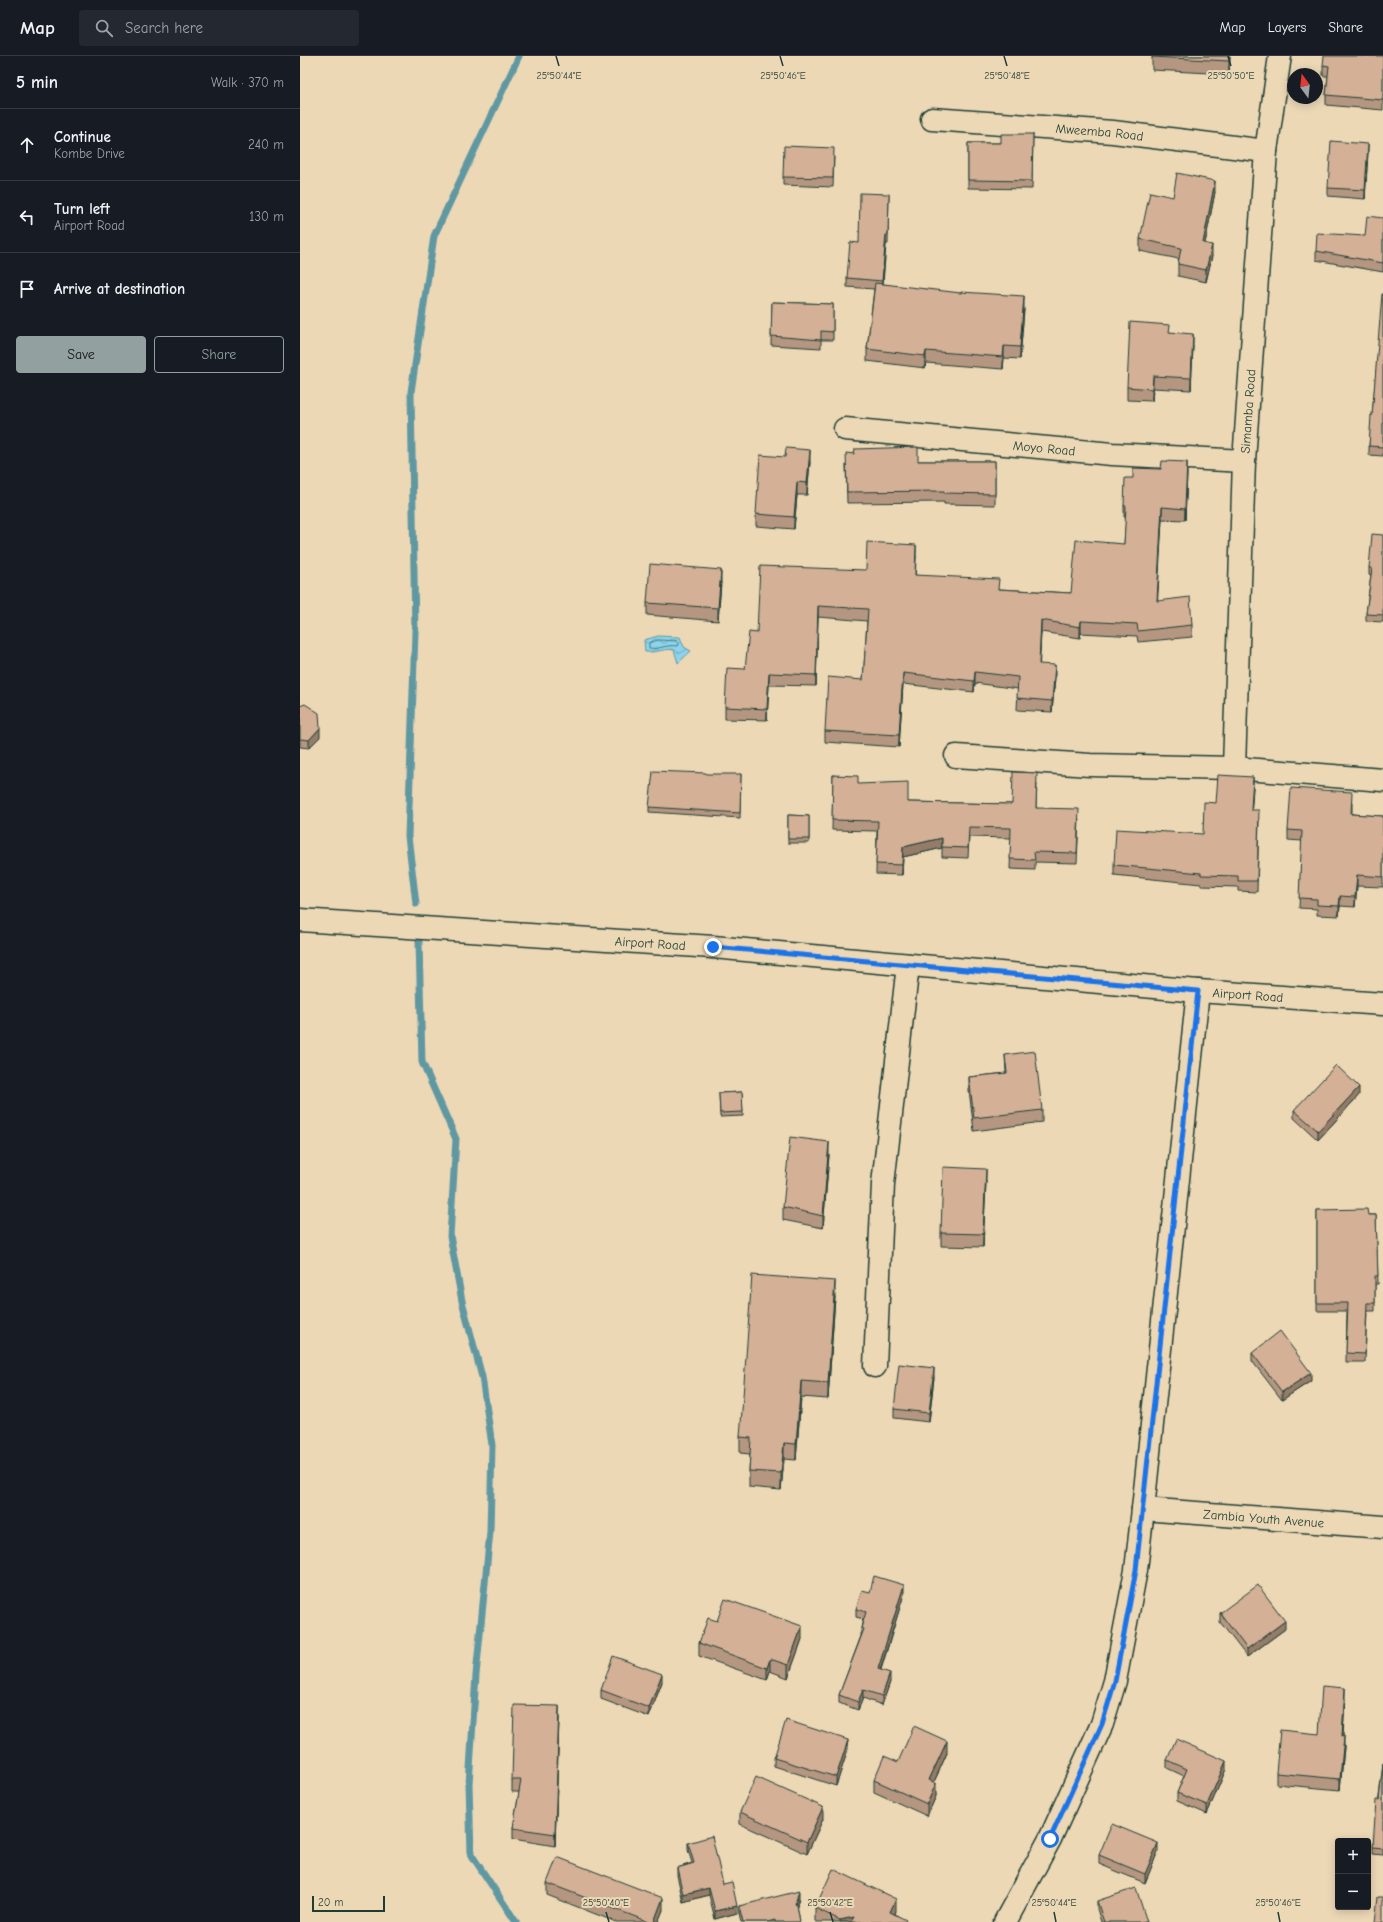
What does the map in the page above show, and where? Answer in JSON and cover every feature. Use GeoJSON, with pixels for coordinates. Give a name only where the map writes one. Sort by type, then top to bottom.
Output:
{"type":"FeatureCollection","features":[{"type":"Feature","properties":{"kind":"street","name":"Simamba Road"},"geometry":{"type":"LineString","coordinates":[[1234,768],[1244,461],[1266,151],[1280,56]]}},
{"type":"Feature","properties":{"kind":"street","name":"Mweemba Road"},"geometry":{"type":"LineString","coordinates":[[932,119],[1113,132],[1266,151]]}},
{"type":"Feature","properties":{"kind":"street","name":"Moyo Road"},"geometry":{"type":"LineString","coordinates":[[845,429],[1112,454],[1244,461]]}},
{"type":"Feature","properties":{"kind":"street"},"geometry":{"type":"LineString","coordinates":[[956,756],[1090,765],[1234,768],[1383,780]]}},
{"type":"Feature","properties":{"kind":"street","name":"Airport Road"},"geometry":{"type":"LineString","coordinates":[[300,920],[713,947],[1198,991],[1383,1004]]}},
{"type":"Feature","properties":{"kind":"street"},"geometry":{"type":"LineString","coordinates":[[875,1366],[883,1184],[908,965]]}},
{"type":"Feature","properties":{"kind":"street"},"geometry":{"type":"LineString","coordinates":[[1005,1922],[1050,1839],[1102,1724],[1115,1681],[1136,1570],[1144,1509],[1198,991]]}},
{"type":"Feature","properties":{"kind":"street","name":"Zambia Youth Avenue"},"geometry":{"type":"LineString","coordinates":[[1144,1509],[1383,1527]]}},
{"type":"Feature","properties":{"kind":"water"},"geometry":{"type":"Polygon","coordinates":[[[658,636],[680,637],[684,647],[691,651],[678,663],[674,650],[645,652],[644,640],[658,636]]]}},
{"type":"Feature","properties":{"kind":"building"},"geometry":{"type":"Polygon","coordinates":[[[1229,56],[1229,61],[1152,57],[1229,56]]]}},
{"type":"Feature","properties":{"kind":"building"},"geometry":{"type":"Polygon","coordinates":[[[1324,56],[1383,56],[1383,100],[1326,95],[1329,66],[1323,65],[1324,56]]]}},
{"type":"Feature","properties":{"kind":"building"},"geometry":{"type":"Polygon","coordinates":[[[1001,134],[1033,134],[1032,181],[968,180],[968,143],[1001,143],[1001,134]]]}},
{"type":"Feature","properties":{"kind":"building"},"geometry":{"type":"Polygon","coordinates":[[[1331,141],[1368,144],[1365,190],[1328,188],[1331,141]]]}},
{"type":"Feature","properties":{"kind":"building"},"geometry":{"type":"Polygon","coordinates":[[[784,146],[834,148],[833,178],[783,177],[784,146]]]}},
{"type":"Feature","properties":{"kind":"building"},"geometry":{"type":"Polygon","coordinates":[[[1177,173],[1215,181],[1203,243],[1212,245],[1206,270],[1178,264],[1181,248],[1140,239],[1150,192],[1173,197],[1177,173]]]}},
{"type":"Feature","properties":{"kind":"building"},"geometry":{"type":"Polygon","coordinates":[[[860,193],[889,194],[888,235],[886,235],[882,281],[847,278],[850,242],[859,243],[860,193]]]}},
{"type":"Feature","properties":{"kind":"building"},"geometry":{"type":"Polygon","coordinates":[[[1367,216],[1383,218],[1383,263],[1316,251],[1317,233],[1365,236],[1367,216]]]}},
{"type":"Feature","properties":{"kind":"building"},"geometry":{"type":"Polygon","coordinates":[[[875,283],[961,293],[1024,296],[1020,347],[1004,346],[1003,357],[926,351],[925,356],[867,349],[875,283]]]}},
{"type":"Feature","properties":{"kind":"building"},"geometry":{"type":"Polygon","coordinates":[[[1383,294],[1383,447],[1369,446],[1383,294]]]}},
{"type":"Feature","properties":{"kind":"building"},"geometry":{"type":"Polygon","coordinates":[[[772,302],[833,304],[833,332],[821,331],[821,340],[771,336],[772,302]]]}},
{"type":"Feature","properties":{"kind":"building"},"geometry":{"type":"Polygon","coordinates":[[[1130,322],[1170,325],[1169,332],[1193,334],[1191,378],[1153,376],[1152,389],[1127,387],[1130,322]]]}},
{"type":"Feature","properties":{"kind":"building"},"geometry":{"type":"Polygon","coordinates":[[[918,447],[918,461],[995,461],[995,494],[944,493],[944,491],[847,492],[846,453],[854,454],[855,449],[918,447]]]}},
{"type":"Feature","properties":{"kind":"building"},"geometry":{"type":"Polygon","coordinates":[[[786,448],[810,450],[807,483],[797,482],[794,517],[756,514],[760,455],[785,457],[786,448]]]}},
{"type":"Feature","properties":{"kind":"building"},"geometry":{"type":"Polygon","coordinates":[[[1162,461],[1187,462],[1185,509],[1162,507],[1157,601],[1190,597],[1192,625],[1138,631],[1137,624],[1081,621],[1080,627],[1041,620],[1039,664],[1055,665],[1052,701],[1017,698],[1018,677],[975,672],[974,681],[903,673],[899,735],[825,731],[828,677],[863,680],[868,609],[818,606],[816,675],[769,673],[767,709],[725,707],[727,668],[745,669],[749,632],[757,633],[760,566],[866,570],[867,542],[916,545],[915,575],[999,579],[998,589],[1071,593],[1076,540],[1124,544],[1126,506],[1124,506],[1125,478],[1133,478],[1133,468],[1161,469],[1162,461]]]}},
{"type":"Feature","properties":{"kind":"building"},"geometry":{"type":"Polygon","coordinates":[[[1372,534],[1383,535],[1383,615],[1366,614],[1372,568],[1369,568],[1372,534]]]}},
{"type":"Feature","properties":{"kind":"building"},"geometry":{"type":"Polygon","coordinates":[[[650,564],[721,570],[718,608],[647,603],[650,564]]]}},
{"type":"Feature","properties":{"kind":"building"},"geometry":{"type":"Polygon","coordinates":[[[305,704],[319,713],[320,728],[309,740],[300,739],[300,706],[305,704]]]}},
{"type":"Feature","properties":{"kind":"building"},"geometry":{"type":"Polygon","coordinates":[[[653,771],[741,774],[740,813],[649,807],[653,771]]]}},
{"type":"Feature","properties":{"kind":"building"},"geometry":{"type":"Polygon","coordinates":[[[1013,772],[1037,773],[1036,808],[1079,809],[1077,853],[1034,852],[1035,860],[1010,859],[1011,828],[969,827],[968,848],[942,847],[942,838],[903,847],[902,865],[876,864],[878,821],[832,820],[833,775],[858,776],[858,784],[908,782],[908,802],[1012,804],[1013,772]]]}},
{"type":"Feature","properties":{"kind":"building"},"geometry":{"type":"Polygon","coordinates":[[[1218,775],[1253,777],[1251,810],[1259,810],[1257,881],[1238,881],[1238,876],[1201,875],[1201,873],[1114,865],[1116,829],[1203,834],[1204,802],[1216,803],[1218,775]]]}},
{"type":"Feature","properties":{"kind":"building"},"geometry":{"type":"Polygon","coordinates":[[[1291,788],[1352,792],[1351,814],[1383,816],[1383,877],[1357,875],[1355,897],[1340,896],[1339,906],[1317,905],[1317,899],[1299,898],[1302,831],[1288,830],[1291,788]]]}},
{"type":"Feature","properties":{"kind":"building"},"geometry":{"type":"Polygon","coordinates":[[[788,815],[809,816],[809,839],[788,839],[788,815]]]}},
{"type":"Feature","properties":{"kind":"building"},"geometry":{"type":"Polygon","coordinates":[[[1035,1051],[1042,1110],[974,1118],[969,1077],[1007,1073],[1005,1055],[1035,1051]]]}},
{"type":"Feature","properties":{"kind":"building"},"geometry":{"type":"Polygon","coordinates":[[[1336,1065],[1359,1087],[1318,1131],[1294,1110],[1336,1065]]]}},
{"type":"Feature","properties":{"kind":"building"},"geometry":{"type":"Polygon","coordinates":[[[742,1092],[743,1112],[720,1113],[719,1093],[742,1092]]]}},
{"type":"Feature","properties":{"kind":"building"},"geometry":{"type":"Polygon","coordinates":[[[790,1137],[829,1142],[823,1216],[783,1207],[790,1137]]]}},
{"type":"Feature","properties":{"kind":"building"},"geometry":{"type":"Polygon","coordinates":[[[943,1167],[986,1169],[983,1234],[941,1233],[943,1167]]]}},
{"type":"Feature","properties":{"kind":"building"},"geometry":{"type":"Polygon","coordinates":[[[1367,1209],[1368,1215],[1376,1215],[1378,1276],[1375,1276],[1375,1303],[1367,1303],[1365,1354],[1346,1353],[1348,1303],[1317,1303],[1317,1210],[1367,1209]]]}},
{"type":"Feature","properties":{"kind":"building"},"geometry":{"type":"Polygon","coordinates":[[[752,1275],[835,1281],[828,1383],[801,1381],[796,1444],[784,1443],[781,1473],[749,1471],[751,1438],[740,1437],[752,1275]]]}},
{"type":"Feature","properties":{"kind":"building"},"geometry":{"type":"Polygon","coordinates":[[[1280,1331],[1311,1373],[1282,1392],[1252,1353],[1280,1331]]]}},
{"type":"Feature","properties":{"kind":"building"},"geometry":{"type":"Polygon","coordinates":[[[899,1364],[934,1368],[929,1413],[894,1409],[899,1364]]]}},
{"type":"Feature","properties":{"kind":"building"},"geometry":{"type":"Polygon","coordinates":[[[874,1576],[904,1585],[878,1669],[890,1673],[882,1696],[863,1690],[858,1702],[839,1695],[864,1629],[861,1628],[866,1612],[856,1609],[862,1590],[870,1592],[874,1576]]]}},
{"type":"Feature","properties":{"kind":"building"},"geometry":{"type":"Polygon","coordinates":[[[1258,1585],[1285,1621],[1247,1649],[1220,1613],[1258,1585]]]}},
{"type":"Feature","properties":{"kind":"building"},"geometry":{"type":"Polygon","coordinates":[[[725,1599],[802,1626],[788,1665],[770,1659],[767,1668],[699,1643],[708,1618],[717,1621],[725,1599]]]}},
{"type":"Feature","properties":{"kind":"building"},"geometry":{"type":"Polygon","coordinates":[[[613,1656],[662,1674],[649,1708],[601,1690],[613,1656]]]}},
{"type":"Feature","properties":{"kind":"building"},"geometry":{"type":"Polygon","coordinates":[[[1322,1686],[1345,1688],[1342,1736],[1344,1736],[1340,1779],[1276,1773],[1280,1730],[1319,1734],[1322,1686]]]}},
{"type":"Feature","properties":{"kind":"building"},"geometry":{"type":"Polygon","coordinates":[[[514,1705],[559,1706],[555,1834],[513,1828],[521,1780],[512,1780],[514,1705]]]}},
{"type":"Feature","properties":{"kind":"building"},"geometry":{"type":"Polygon","coordinates":[[[786,1720],[848,1740],[836,1777],[774,1758],[786,1720]]]}},
{"type":"Feature","properties":{"kind":"building"},"geometry":{"type":"Polygon","coordinates":[[[914,1726],[947,1741],[929,1780],[936,1783],[927,1804],[874,1780],[884,1756],[898,1762],[914,1726]]]}},
{"type":"Feature","properties":{"kind":"building"},"geometry":{"type":"Polygon","coordinates":[[[1176,1739],[1226,1761],[1207,1805],[1177,1793],[1187,1769],[1167,1760],[1176,1739]]]}},
{"type":"Feature","properties":{"kind":"building"},"geometry":{"type":"Polygon","coordinates":[[[1383,1763],[1383,1848],[1373,1847],[1376,1800],[1379,1800],[1383,1763]]]}},
{"type":"Feature","properties":{"kind":"building"},"geometry":{"type":"Polygon","coordinates":[[[756,1777],[823,1807],[807,1842],[740,1812],[756,1777]]]}},
{"type":"Feature","properties":{"kind":"building"},"geometry":{"type":"Polygon","coordinates":[[[1112,1824],[1158,1843],[1145,1874],[1099,1855],[1112,1824]]]}},
{"type":"Feature","properties":{"kind":"building"},"geometry":{"type":"Polygon","coordinates":[[[712,1836],[723,1884],[732,1882],[737,1906],[715,1911],[709,1888],[683,1894],[677,1868],[694,1863],[688,1843],[712,1836]]]}},
{"type":"Feature","properties":{"kind":"building"},"geometry":{"type":"Polygon","coordinates":[[[557,1857],[663,1898],[654,1922],[649,1922],[547,1883],[557,1857]]]}},
{"type":"Feature","properties":{"kind":"building"},"geometry":{"type":"Polygon","coordinates":[[[833,1869],[896,1899],[890,1912],[906,1920],[905,1922],[851,1922],[854,1917],[840,1920],[815,1908],[833,1869]]]}},
{"type":"Feature","properties":{"kind":"building"},"geometry":{"type":"Polygon","coordinates":[[[1136,1888],[1147,1922],[1104,1922],[1097,1901],[1136,1888]]]}},
{"type":"Feature","properties":{"kind":"building"},"geometry":{"type":"Polygon","coordinates":[[[799,1891],[795,1904],[797,1905],[800,1922],[775,1922],[775,1920],[767,1922],[743,1922],[739,1906],[799,1891]]]}},
{"type":"Feature","properties":{"kind":"building"},"geometry":{"type":"Polygon","coordinates":[[[1378,1897],[1383,1897],[1383,1922],[1375,1922],[1378,1897]]]}},
{"type":"Feature","properties":{"kind":"waterway"},"geometry":{"type":"LineString","coordinates":[[416,904],[408,836],[415,632],[411,392],[434,236],[519,56]]}},
{"type":"Feature","properties":{"kind":"waterway"},"geometry":{"type":"LineString","coordinates":[[419,941],[422,1062],[456,1139],[450,1236],[462,1301],[482,1377],[492,1445],[490,1532],[476,1675],[469,1784],[471,1854],[516,1922]]}},
{"type":"Feature","properties":{"kind":"route"},"geometry":{"type":"LineString","coordinates":[[713,947],[1198,991],[1144,1509],[1136,1570],[1115,1681],[1102,1724],[1050,1839]]}}]}
